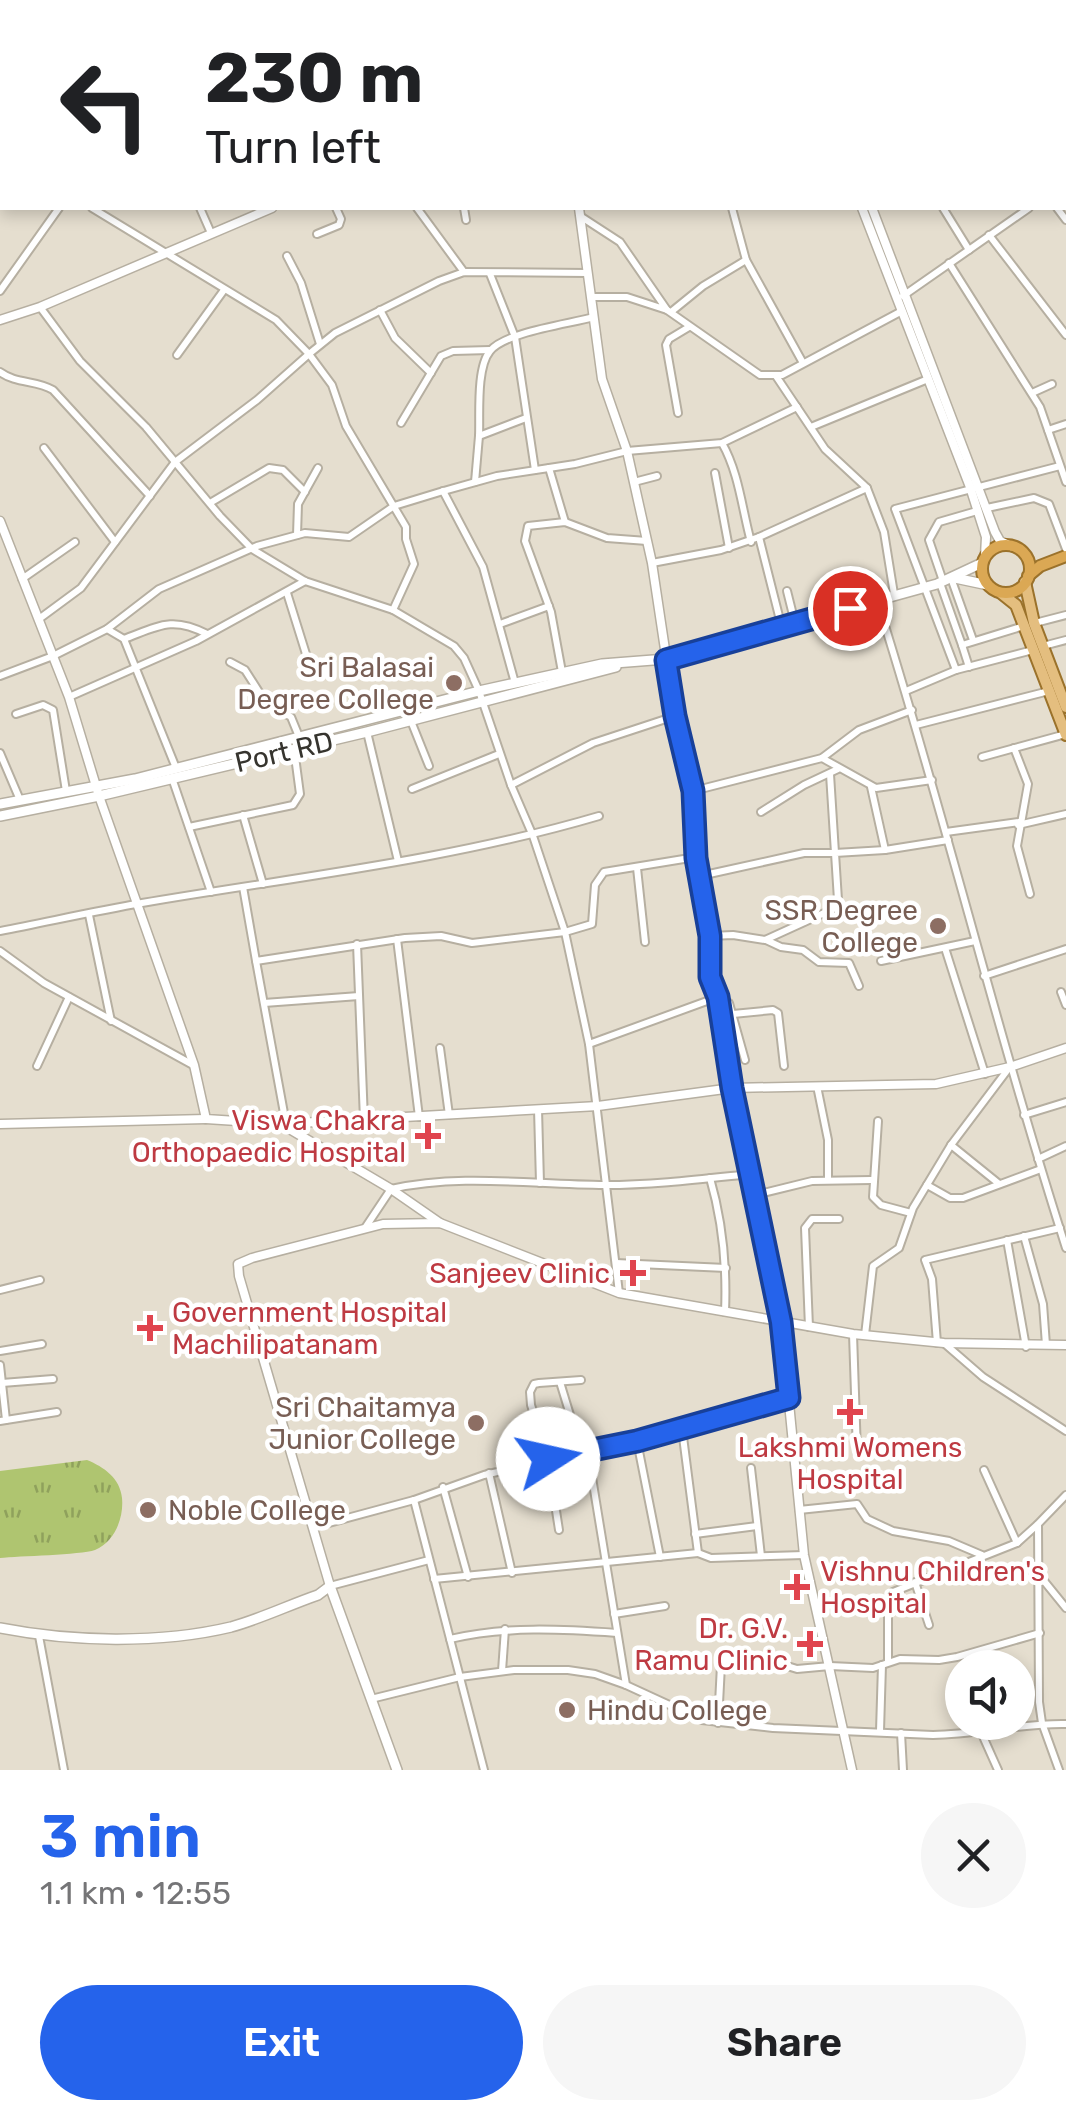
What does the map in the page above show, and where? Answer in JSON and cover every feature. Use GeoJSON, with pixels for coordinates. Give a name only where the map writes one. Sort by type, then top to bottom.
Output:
{"type":"FeatureCollection","features":[{"type":"Feature","properties":{"kind":"highway"},"geometry":{"type":"LineString","coordinates":[[1049,562],[1027,558],[1011,546],[996,547],[984,560],[988,586],[1001,592],[1015,591],[1066,552]]}},
{"type":"Feature","properties":{"kind":"highway"},"geometry":{"type":"LineString","coordinates":[[1027,558],[1027,579]]}},
{"type":"Feature","properties":{"kind":"main road"},"geometry":{"type":"LineString","coordinates":[[174,774],[300,739],[481,697],[562,672],[602,664],[666,660],[923,588],[984,560]]}},
{"type":"Feature","properties":{"kind":"main road"},"geometry":{"type":"LineString","coordinates":[[1027,579],[1029,624]]}},
{"type":"Feature","properties":{"kind":"main road"},"geometry":{"type":"LineString","coordinates":[[946,580],[988,586]]}},
{"type":"Feature","properties":{"kind":"main road"},"geometry":{"type":"LineString","coordinates":[[1001,592],[1029,624],[1066,706]]}},
{"type":"Feature","properties":{"kind":"main road","name":"Port RD"},"geometry":{"type":"LineString","coordinates":[[0,816],[368,732],[481,697],[623,664]]}},
{"type":"Feature","properties":{"kind":"main road"},"geometry":{"type":"LineString","coordinates":[[1058,688],[1066,734]]}},
{"type":"Feature","properties":{"kind":"main road"},"geometry":{"type":"LineString","coordinates":[[0,804],[66,791],[98,792]]}},
{"type":"Feature","properties":{"kind":"main road"},"geometry":{"type":"LineString","coordinates":[[0,1628],[39,1636],[148,1637],[232,1626],[318,1595],[330,1586],[377,1697],[397,1770]]}},
{"type":"Feature","properties":{"kind":"street"},"geometry":{"type":"LineString","coordinates":[[0,291],[59,210]]}},
{"type":"Feature","properties":{"kind":"street"},"geometry":{"type":"LineString","coordinates":[[96,210],[276,320],[309,354],[332,385],[346,426],[406,527],[406,539],[415,561],[393,610]]}},
{"type":"Feature","properties":{"kind":"street"},"geometry":{"type":"LineString","coordinates":[[201,210],[211,234]]}},
{"type":"Feature","properties":{"kind":"street"},"geometry":{"type":"LineString","coordinates":[[0,320],[40,307],[265,210]]}},
{"type":"Feature","properties":{"kind":"street"},"geometry":{"type":"LineString","coordinates":[[317,234],[339,225],[337,210]]}},
{"type":"Feature","properties":{"kind":"street"},"geometry":{"type":"LineString","coordinates":[[464,210],[466,220]]}},
{"type":"Feature","properties":{"kind":"street"},"geometry":{"type":"LineString","coordinates":[[733,210],[746,260],[803,363]]}},
{"type":"Feature","properties":{"kind":"street"},"geometry":{"type":"LineString","coordinates":[[863,210],[902,297],[902,311],[928,379],[975,486]]}},
{"type":"Feature","properties":{"kind":"street"},"geometry":{"type":"LineString","coordinates":[[873,210],[975,486],[986,537],[984,560]]}},
{"type":"Feature","properties":{"kind":"street"},"geometry":{"type":"LineString","coordinates":[[944,210],[969,250]]}},
{"type":"Feature","properties":{"kind":"street"},"geometry":{"type":"LineString","coordinates":[[902,297],[1026,210]]}},
{"type":"Feature","properties":{"kind":"street"},"geometry":{"type":"LineString","coordinates":[[420,211],[464,272]]}},
{"type":"Feature","properties":{"kind":"street"},"geometry":{"type":"LineString","coordinates":[[579,212],[620,242],[669,311],[760,374],[782,374],[902,311]]}},
{"type":"Feature","properties":{"kind":"street"},"geometry":{"type":"LineString","coordinates":[[579,212],[602,380],[626,451],[652,563],[675,716],[693,791],[696,858],[710,936],[710,977],[718,998],[732,1088],[781,1322],[804,1555],[852,1770]]}},
{"type":"Feature","properties":{"kind":"street"},"geometry":{"type":"LineString","coordinates":[[989,235],[1066,335]]}},
{"type":"Feature","properties":{"kind":"street"},"geometry":{"type":"LineString","coordinates":[[287,256],[301,284],[320,345]]}},
{"type":"Feature","properties":{"kind":"street"},"geometry":{"type":"LineString","coordinates":[[669,311],[746,260]]}},
{"type":"Feature","properties":{"kind":"street"},"geometry":{"type":"LineString","coordinates":[[949,263],[1032,394],[1066,482]]}},
{"type":"Feature","properties":{"kind":"street"},"geometry":{"type":"LineString","coordinates":[[39,618],[81,588],[175,462],[258,400],[335,333],[464,272],[588,273]]}},
{"type":"Feature","properties":{"kind":"street"},"geometry":{"type":"LineString","coordinates":[[490,274],[515,337],[534,470]]}},
{"type":"Feature","properties":{"kind":"street"},"geometry":{"type":"LineString","coordinates":[[178,355],[224,290]]}},
{"type":"Feature","properties":{"kind":"street"},"geometry":{"type":"LineString","coordinates":[[593,297],[627,298],[669,311]]}},
{"type":"Feature","properties":{"kind":"street"},"geometry":{"type":"LineString","coordinates":[[40,307],[80,361],[146,427],[252,549],[305,581],[393,610],[454,646],[464,658],[533,836],[565,932],[589,1044],[619,1293]]}},
{"type":"Feature","properties":{"kind":"street"},"geometry":{"type":"LineString","coordinates":[[380,310],[395,338],[430,374]]}},
{"type":"Feature","properties":{"kind":"street"},"geometry":{"type":"LineString","coordinates":[[401,423],[445,353],[491,350],[515,337],[594,318]]}},
{"type":"Feature","properties":{"kind":"street"},"geometry":{"type":"LineString","coordinates":[[678,413],[666,345],[688,327]]}},
{"type":"Feature","properties":{"kind":"street"},"geometry":{"type":"LineString","coordinates":[[475,482],[483,368],[491,350]]}},
{"type":"Feature","properties":{"kind":"street"},"geometry":{"type":"LineString","coordinates":[[0,372],[20,382],[49,387],[150,496]]}},
{"type":"Feature","properties":{"kind":"street"},"geometry":{"type":"LineString","coordinates":[[775,374],[825,450],[867,488],[884,532],[894,594]]}},
{"type":"Feature","properties":{"kind":"street"},"geometry":{"type":"LineString","coordinates":[[811,427],[928,379]]}},
{"type":"Feature","properties":{"kind":"street"},"geometry":{"type":"LineString","coordinates":[[1032,394],[1052,384]]}},
{"type":"Feature","properties":{"kind":"street"},"geometry":{"type":"LineString","coordinates":[[0,676],[54,656],[108,629],[159,589],[252,549],[305,532],[350,537],[394,506],[475,482],[626,451],[722,443],[797,408]]}},
{"type":"Feature","properties":{"kind":"street"},"geometry":{"type":"LineString","coordinates":[[479,436],[526,418]]}},
{"type":"Feature","properties":{"kind":"street"},"geometry":{"type":"LineString","coordinates":[[1048,430],[1066,424]]}},
{"type":"Feature","properties":{"kind":"street"},"geometry":{"type":"LineString","coordinates":[[722,443],[735,468],[741,506],[782,628]]}},
{"type":"Feature","properties":{"kind":"street"},"geometry":{"type":"LineString","coordinates":[[44,448],[115,542]]}},
{"type":"Feature","properties":{"kind":"street"},"geometry":{"type":"LineString","coordinates":[[956,670],[894,509],[1060,466]]}},
{"type":"Feature","properties":{"kind":"street"},"geometry":{"type":"LineString","coordinates":[[210,503],[268,468],[283,470],[305,492]]}},
{"type":"Feature","properties":{"kind":"street"},"geometry":{"type":"LineString","coordinates":[[297,535],[298,504],[318,468]]}},
{"type":"Feature","properties":{"kind":"street"},"geometry":{"type":"LineString","coordinates":[[550,468],[564,522]]}},
{"type":"Feature","properties":{"kind":"street"},"geometry":{"type":"LineString","coordinates":[[715,473],[729,548]]}},
{"type":"Feature","properties":{"kind":"street"},"geometry":{"type":"LineString","coordinates":[[634,482],[657,476]]}},
{"type":"Feature","properties":{"kind":"street"},"geometry":{"type":"LineString","coordinates":[[652,563],[755,540],[867,488]]}},
{"type":"Feature","properties":{"kind":"street"},"geometry":{"type":"LineString","coordinates":[[443,491],[483,567],[515,684]]}},
{"type":"Feature","properties":{"kind":"street"},"geometry":{"type":"LineString","coordinates":[[972,640],[930,540],[939,522],[1034,498],[1049,504],[1066,552]]}},
{"type":"Feature","properties":{"kind":"street"},"geometry":{"type":"LineString","coordinates":[[982,509],[1000,540],[1011,546]]}},
{"type":"Feature","properties":{"kind":"street"},"geometry":{"type":"LineString","coordinates":[[0,522],[69,697],[98,792],[194,1065],[206,1119]]}},
{"type":"Feature","properties":{"kind":"street"},"geometry":{"type":"LineString","coordinates":[[562,672],[549,606],[525,541],[525,531],[532,523],[564,522],[608,538],[647,541]]}},
{"type":"Feature","properties":{"kind":"street"},"geometry":{"type":"LineString","coordinates":[[21,580],[74,542]]}},
{"type":"Feature","properties":{"kind":"street"},"geometry":{"type":"LineString","coordinates":[[946,580],[969,667]]}},
{"type":"Feature","properties":{"kind":"street"},"geometry":{"type":"LineString","coordinates":[[69,697],[209,634],[305,581]]}},
{"type":"Feature","properties":{"kind":"street"},"geometry":{"type":"LineString","coordinates":[[788,591],[796,624]]}},
{"type":"Feature","properties":{"kind":"street"},"geometry":{"type":"LineString","coordinates":[[287,593],[306,654]]}},
{"type":"Feature","properties":{"kind":"street"},"geometry":{"type":"LineString","coordinates":[[876,599],[912,710],[1010,1068],[1066,1248]]}},
{"type":"Feature","properties":{"kind":"street"},"geometry":{"type":"LineString","coordinates":[[500,624],[549,606]]}},
{"type":"Feature","properties":{"kind":"street"},"geometry":{"type":"LineString","coordinates":[[962,645],[1066,615]]}},
{"type":"Feature","properties":{"kind":"street"},"geometry":{"type":"LineString","coordinates":[[124,639],[170,622],[190,625],[209,634]]}},
{"type":"Feature","properties":{"kind":"street"},"geometry":{"type":"LineString","coordinates":[[108,629],[124,639],[136,666],[210,892]]}},
{"type":"Feature","properties":{"kind":"street"},"geometry":{"type":"LineString","coordinates":[[906,691],[956,670],[1066,640]]}},
{"type":"Feature","properties":{"kind":"street"},"geometry":{"type":"LineString","coordinates":[[230,662],[245,670],[266,703],[290,717],[300,739]]}},
{"type":"Feature","properties":{"kind":"street"},"geometry":{"type":"LineString","coordinates":[[916,725],[1058,688]]}},
{"type":"Feature","properties":{"kind":"street"},"geometry":{"type":"LineString","coordinates":[[16,714],[44,705],[53,710],[66,791]]}},
{"type":"Feature","properties":{"kind":"street"},"geometry":{"type":"LineString","coordinates":[[693,791],[822,758],[859,730],[912,710]]}},
{"type":"Feature","properties":{"kind":"street"},"geometry":{"type":"LineString","coordinates":[[511,785],[593,744],[675,716]]}},
{"type":"Feature","properties":{"kind":"street"},"geometry":{"type":"LineString","coordinates":[[411,720],[429,766]]}},
{"type":"Feature","properties":{"kind":"street"},"geometry":{"type":"LineString","coordinates":[[368,732],[398,862]]}},
{"type":"Feature","properties":{"kind":"street"},"geometry":{"type":"LineString","coordinates":[[982,757],[1066,734]]}},
{"type":"Feature","properties":{"kind":"street"},"geometry":{"type":"LineString","coordinates":[[1014,748],[1028,784],[1018,823],[1017,846],[1030,894]]}},
{"type":"Feature","properties":{"kind":"street"},"geometry":{"type":"LineString","coordinates":[[189,827],[297,802],[300,794],[294,749]]}},
{"type":"Feature","properties":{"kind":"street"},"geometry":{"type":"LineString","coordinates":[[0,753],[20,800]]}},
{"type":"Feature","properties":{"kind":"street"},"geometry":{"type":"LineString","coordinates":[[412,789],[499,754]]}},
{"type":"Feature","properties":{"kind":"street"},"geometry":{"type":"LineString","coordinates":[[822,758],[876,788],[932,780]]}},
{"type":"Feature","properties":{"kind":"street"},"geometry":{"type":"LineString","coordinates":[[761,812],[838,769]]}},
{"type":"Feature","properties":{"kind":"street"},"geometry":{"type":"LineString","coordinates":[[765,940],[837,905],[830,774]]}},
{"type":"Feature","properties":{"kind":"street"},"geometry":{"type":"LineString","coordinates":[[871,786],[885,850]]}},
{"type":"Feature","properties":{"kind":"street"},"geometry":{"type":"LineString","coordinates":[[700,876],[804,854],[885,850],[1066,814]]}},
{"type":"Feature","properties":{"kind":"street"},"geometry":{"type":"LineString","coordinates":[[243,815],[263,884]]}},
{"type":"Feature","properties":{"kind":"street"},"geometry":{"type":"LineString","coordinates":[[0,931],[137,904],[398,862],[533,836],[599,816]]}},
{"type":"Feature","properties":{"kind":"street"},"geometry":{"type":"LineString","coordinates":[[256,960],[397,939],[441,936],[472,942],[581,930],[592,924],[598,877],[604,872],[696,858]]}},
{"type":"Feature","properties":{"kind":"street"},"geometry":{"type":"LineString","coordinates":[[637,868],[645,942]]}},
{"type":"Feature","properties":{"kind":"street"},"geometry":{"type":"LineString","coordinates":[[243,887],[283,1124]]}},
{"type":"Feature","properties":{"kind":"street"},"geometry":{"type":"LineString","coordinates":[[89,915],[111,1022]]}},
{"type":"Feature","properties":{"kind":"street"},"geometry":{"type":"LineString","coordinates":[[710,936],[765,940],[803,950],[818,962],[850,962],[859,986]]}},
{"type":"Feature","properties":{"kind":"street"},"geometry":{"type":"LineString","coordinates":[[397,939],[419,1117]]}},
{"type":"Feature","properties":{"kind":"street"},"geometry":{"type":"LineString","coordinates":[[881,961],[975,941]]}},
{"type":"Feature","properties":{"kind":"street"},"geometry":{"type":"LineString","coordinates":[[357,944],[364,1120]]}},
{"type":"Feature","properties":{"kind":"street"},"geometry":{"type":"LineString","coordinates":[[945,948],[984,1074]]}},
{"type":"Feature","properties":{"kind":"street"},"geometry":{"type":"LineString","coordinates":[[984,976],[1066,949]]}},
{"type":"Feature","properties":{"kind":"street"},"geometry":{"type":"LineString","coordinates":[[0,951],[111,1022],[194,1065]]}},
{"type":"Feature","properties":{"kind":"street"},"geometry":{"type":"LineString","coordinates":[[1060,992],[1066,1005]]}},
{"type":"Feature","properties":{"kind":"street"},"geometry":{"type":"LineString","coordinates":[[264,1003],[359,996]]}},
{"type":"Feature","properties":{"kind":"street"},"geometry":{"type":"LineString","coordinates":[[36,1066],[69,997]]}},
{"type":"Feature","properties":{"kind":"street"},"geometry":{"type":"LineString","coordinates":[[589,1044],[718,998],[729,1003],[745,1060]]}},
{"type":"Feature","properties":{"kind":"street"},"geometry":{"type":"LineString","coordinates":[[732,1014],[773,1010],[778,1014],[784,1066]]}},
{"type":"Feature","properties":{"kind":"street"},"geometry":{"type":"LineString","coordinates":[[440,1048],[449,1115]]}},
{"type":"Feature","properties":{"kind":"street"},"geometry":{"type":"LineString","coordinates":[[0,1124],[206,1119],[283,1124],[598,1106],[732,1088],[936,1084],[1010,1068],[1066,1048]]}},
{"type":"Feature","properties":{"kind":"street"},"geometry":{"type":"LineString","coordinates":[[865,1334],[873,1266],[899,1248],[911,1213],[951,1145],[1010,1068]]}},
{"type":"Feature","properties":{"kind":"street"},"geometry":{"type":"LineString","coordinates":[[817,1086],[826,1126],[828,1180]]}},
{"type":"Feature","properties":{"kind":"street"},"geometry":{"type":"LineString","coordinates":[[1024,1115],[1066,1102]]}},
{"type":"Feature","properties":{"kind":"street"},"geometry":{"type":"LineString","coordinates":[[538,1109],[540,1183]]}},
{"type":"Feature","properties":{"kind":"street"},"geometry":{"type":"LineString","coordinates":[[878,1121],[871,1180],[876,1202],[911,1213]]}},
{"type":"Feature","properties":{"kind":"street"},"geometry":{"type":"LineString","coordinates":[[283,1124],[391,1189],[440,1224],[619,1293],[853,1334],[940,1343],[1066,1345]]}},
{"type":"Feature","properties":{"kind":"street"},"geometry":{"type":"LineString","coordinates":[[951,1145],[998,1183]]}},
{"type":"Feature","properties":{"kind":"street"},"geometry":{"type":"LineString","coordinates":[[1038,1159],[1066,1146]]}},
{"type":"Feature","properties":{"kind":"street"},"geometry":{"type":"LineString","coordinates":[[927,1185],[950,1198],[958,1198],[1041,1169]]}},
{"type":"Feature","properties":{"kind":"street"},"geometry":{"type":"LineString","coordinates":[[366,1228],[391,1189],[438,1181],[608,1186],[750,1174]]}},
{"type":"Feature","properties":{"kind":"street"},"geometry":{"type":"LineString","coordinates":[[710,1178],[722,1220],[725,1312]]}},
{"type":"Feature","properties":{"kind":"street"},"geometry":{"type":"LineString","coordinates":[[755,1195],[828,1180],[871,1180]]}},
{"type":"Feature","properties":{"kind":"street"},"geometry":{"type":"LineString","coordinates":[[810,1327],[805,1228],[812,1219],[839,1219]]}},
{"type":"Feature","properties":{"kind":"street"},"geometry":{"type":"LineString","coordinates":[[429,1560],[330,1586],[238,1264],[383,1224],[440,1224]]}},
{"type":"Feature","properties":{"kind":"street"},"geometry":{"type":"LineString","coordinates":[[1060,1228],[925,1260],[932,1278],[940,1343],[984,1378],[1066,1431]]}},
{"type":"Feature","properties":{"kind":"street"},"geometry":{"type":"LineString","coordinates":[[1024,1236],[1043,1304],[1046,1345]]}},
{"type":"Feature","properties":{"kind":"street"},"geometry":{"type":"LineString","coordinates":[[1007,1240],[1026,1346]]}},
{"type":"Feature","properties":{"kind":"street"},"geometry":{"type":"LineString","coordinates":[[616,1262],[726,1268]]}},
{"type":"Feature","properties":{"kind":"street"},"geometry":{"type":"LineString","coordinates":[[0,1290],[40,1280]]}},
{"type":"Feature","properties":{"kind":"street"},"geometry":{"type":"LineString","coordinates":[[853,1334],[856,1453]]}},
{"type":"Feature","properties":{"kind":"street"},"geometry":{"type":"LineString","coordinates":[[0,1351],[42,1344]]}},
{"type":"Feature","properties":{"kind":"street"},"geometry":{"type":"LineString","coordinates":[[0,1365],[3,1420],[56,1412]]}},
{"type":"Feature","properties":{"kind":"street"},"geometry":{"type":"LineString","coordinates":[[2,1383],[53,1379]]}},
{"type":"Feature","properties":{"kind":"street"},"geometry":{"type":"LineString","coordinates":[[559,1530],[548,1459],[530,1392],[534,1384],[581,1380]]}},
{"type":"Feature","properties":{"kind":"street"},"geometry":{"type":"LineString","coordinates":[[560,1382],[584,1452],[626,1685]]}},
{"type":"Feature","properties":{"kind":"street"},"geometry":{"type":"LineString","coordinates":[[314,1527],[414,1500],[489,1473],[637,1441],[789,1398]]}},
{"type":"Feature","properties":{"kind":"street"},"geometry":{"type":"LineString","coordinates":[[682,1429],[698,1553]]}},
{"type":"Feature","properties":{"kind":"street"},"geometry":{"type":"LineString","coordinates":[[637,1441],[660,1558]]}},
{"type":"Feature","properties":{"kind":"street"},"geometry":{"type":"LineString","coordinates":[[751,1468],[760,1557]]}},
{"type":"Feature","properties":{"kind":"street"},"geometry":{"type":"LineString","coordinates":[[984,1470],[1017,1544]]}},
{"type":"Feature","properties":{"kind":"street"},"geometry":{"type":"LineString","coordinates":[[489,1473],[512,1574]]}},
{"type":"Feature","properties":{"kind":"street"},"geometry":{"type":"LineString","coordinates":[[443,1487],[468,1576]]}},
{"type":"Feature","properties":{"kind":"street"},"geometry":{"type":"LineString","coordinates":[[880,1731],[893,1592],[1017,1544],[1066,1495]]}},
{"type":"Feature","properties":{"kind":"street"},"geometry":{"type":"LineString","coordinates":[[414,1500],[484,1770]]}},
{"type":"Feature","properties":{"kind":"street"},"geometry":{"type":"LineString","coordinates":[[799,1510],[857,1504],[867,1519],[893,1531],[949,1541],[984,1556]]}},
{"type":"Feature","properties":{"kind":"street"},"geometry":{"type":"LineString","coordinates":[[1038,1524],[1042,1723],[1059,1770]]}},
{"type":"Feature","properties":{"kind":"street"},"geometry":{"type":"LineString","coordinates":[[696,1534],[757,1526]]}},
{"type":"Feature","properties":{"kind":"street"},"geometry":{"type":"LineString","coordinates":[[434,1579],[698,1553],[711,1558],[804,1555]]}},
{"type":"Feature","properties":{"kind":"street"},"geometry":{"type":"LineString","coordinates":[[1039,1575],[1065,1605]]}},
{"type":"Feature","properties":{"kind":"street"},"geometry":{"type":"LineString","coordinates":[[914,1582],[929,1625]]}},
{"type":"Feature","properties":{"kind":"street"},"geometry":{"type":"LineString","coordinates":[[614,1614],[665,1606]]}},
{"type":"Feature","properties":{"kind":"street"},"geometry":{"type":"LineString","coordinates":[[450,1639],[505,1629],[617,1633]]}},
{"type":"Feature","properties":{"kind":"street"},"geometry":{"type":"LineString","coordinates":[[502,1672],[505,1629]]}},
{"type":"Feature","properties":{"kind":"street"},"geometry":{"type":"LineString","coordinates":[[718,1723],[721,1665],[725,1658],[755,1656],[798,1669],[873,1668],[885,1663],[957,1657],[1040,1633]]}},
{"type":"Feature","properties":{"kind":"street"},"geometry":{"type":"LineString","coordinates":[[39,1636],[64,1770]]}},
{"type":"Feature","properties":{"kind":"street"},"geometry":{"type":"LineString","coordinates":[[377,1697],[460,1677],[568,1670],[595,1674],[684,1714],[718,1723],[945,1734]]}},
{"type":"Feature","properties":{"kind":"street"},"geometry":{"type":"LineString","coordinates":[[1035,1724],[1066,1724]]}},
{"type":"Feature","properties":{"kind":"street"},"geometry":{"type":"LineString","coordinates":[[901,1733],[903,1770]]}},
{"type":"Feature","properties":{"kind":"street"},"geometry":{"type":"LineString","coordinates":[[985,1740],[998,1770]]}},
{"type":"Feature","properties":{"kind":"green space"},"geometry":{"type":"Polygon","coordinates":[[[87,1460],[110,1474],[121,1491],[120,1521],[108,1541],[87,1552],[0,1558],[0,1471],[87,1460]]]}},
{"type":"Feature","properties":{"kind":"place","name":"Sri Balasai Degree College"},"geometry":{"type":"Point","coordinates":[454,683]}},
{"type":"Feature","properties":{"kind":"place","name":"SSR Degree College"},"geometry":{"type":"Point","coordinates":[938,926]}},
{"type":"Feature","properties":{"kind":"place","name":"Viswa Chakra Orthopaedic Hospital"},"geometry":{"type":"Point","coordinates":[428,1136]}},
{"type":"Feature","properties":{"kind":"place","name":"Sanjeev Clinic"},"geometry":{"type":"Point","coordinates":[633,1273]}},
{"type":"Feature","properties":{"kind":"place","name":"Government Hospital Machilipatanam"},"geometry":{"type":"Point","coordinates":[150,1328]}},
{"type":"Feature","properties":{"kind":"place","name":"Lakshmi Womens Hospital"},"geometry":{"type":"Point","coordinates":[850,1412]}},
{"type":"Feature","properties":{"kind":"place","name":"Sri Chaitamya Junior College"},"geometry":{"type":"Point","coordinates":[476,1423]}},
{"type":"Feature","properties":{"kind":"place","name":"Noble College"},"geometry":{"type":"Point","coordinates":[148,1510]}},
{"type":"Feature","properties":{"kind":"place","name":"Vishnu Children's Hospital"},"geometry":{"type":"Point","coordinates":[797,1587]}},
{"type":"Feature","properties":{"kind":"place","name":"Dr. G.V. Ramu Clinic"},"geometry":{"type":"Point","coordinates":[810,1644]}},
{"type":"Feature","properties":{"kind":"place","name":"Hindu College"},"geometry":{"type":"Point","coordinates":[567,1710]}},
{"type":"Feature","properties":{"kind":"route"},"geometry":{"type":"LineString","coordinates":[[548,1459],[637,1441],[789,1398],[781,1322],[732,1088],[718,997],[710,977],[710,936],[696,858],[693,791],[666,660],[850,608]]}}]}
